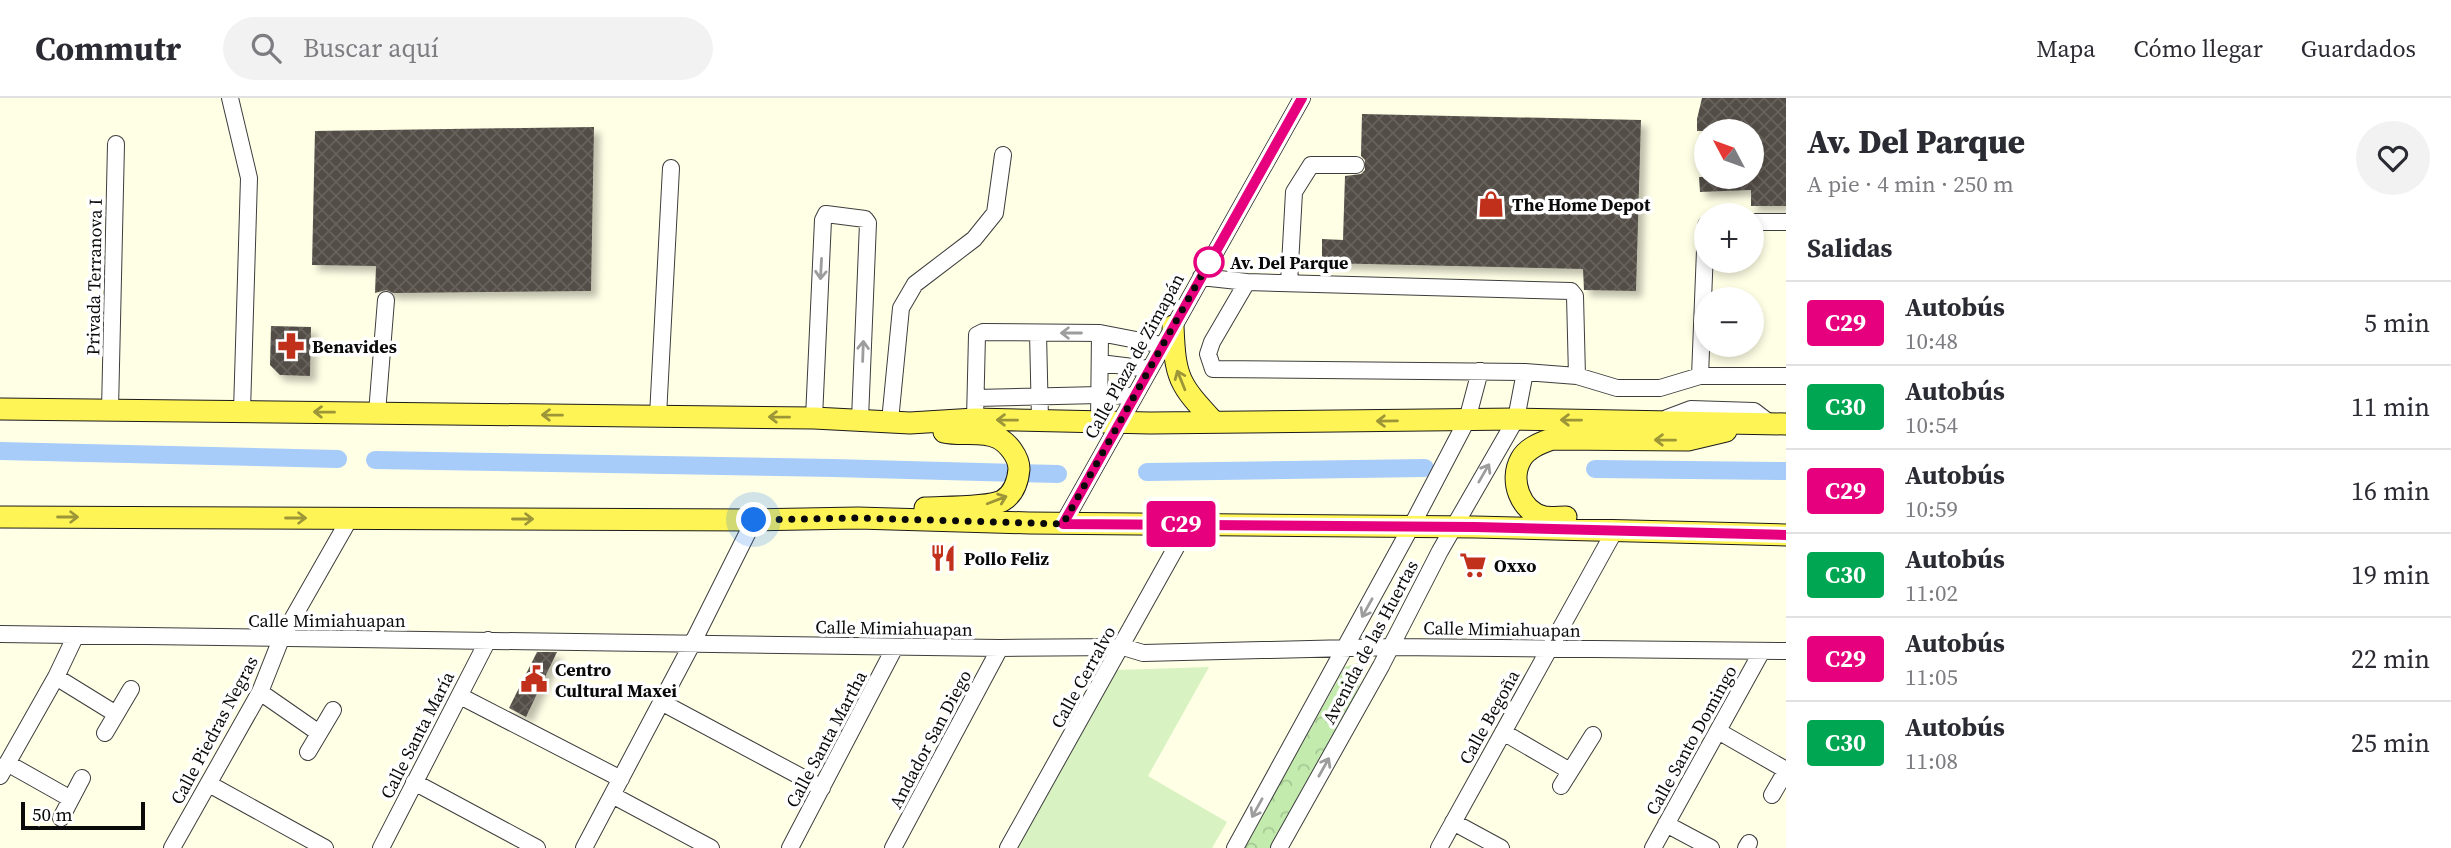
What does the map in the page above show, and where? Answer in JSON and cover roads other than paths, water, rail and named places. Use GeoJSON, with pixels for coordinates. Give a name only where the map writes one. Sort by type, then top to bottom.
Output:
{"type":"FeatureCollection","features":[{"type":"Feature","properties":{"kind":"main road"},"geometry":{"type":"LineString","coordinates":[[1173,326],[1174,360],[1178,375],[1185,390],[1214,422]]}},
{"type":"Feature","properties":{"kind":"main road"},"geometry":{"type":"LineString","coordinates":[[0,410],[814,418],[900,422],[975,419],[1214,422],[1516,419],[1771,424]]}},
{"type":"Feature","properties":{"kind":"main road"},"geometry":{"type":"LineString","coordinates":[[858,518],[883,512],[989,504],[1002,501],[1010,494],[1019,472],[1008,446],[998,438],[947,433],[900,422]]}},
{"type":"Feature","properties":{"kind":"main road"},"geometry":{"type":"LineString","coordinates":[[1735,533],[1671,519],[1543,517],[1525,504],[1516,487],[1516,472],[1521,458],[1535,445],[1552,439],[1688,440],[1771,424]]}},
{"type":"Feature","properties":{"kind":"main road"},"geometry":{"type":"LineString","coordinates":[[0,517],[754,520],[858,518],[1063,524],[1453,527],[1786,535]]}},
{"type":"Feature","properties":{"kind":"street"},"geometry":{"type":"LineString","coordinates":[[230,98],[249,178],[242,411]]}},
{"type":"Feature","properties":{"kind":"street","name":"Calle Plaza de Zimapán"},"geometry":{"type":"LineString","coordinates":[[1063,524],[1109,421],[1134,396],[1301,98]]}},
{"type":"Feature","properties":{"kind":"street","name":"Privada Terranova I"},"geometry":{"type":"LineString","coordinates":[[110,410],[116,144]]}},
{"type":"Feature","properties":{"kind":"street"},"geometry":{"type":"LineString","coordinates":[[900,422],[901,308],[915,284],[974,239],[995,213],[1003,155]]}},
{"type":"Feature","properties":{"kind":"street"},"geometry":{"type":"LineString","coordinates":[[1289,283],[1294,192],[1311,165],[1356,165]]}},
{"type":"Feature","properties":{"kind":"street"},"geometry":{"type":"LineString","coordinates":[[658,416],[671,168]]}},
{"type":"Feature","properties":{"kind":"street"},"geometry":{"type":"LineString","coordinates":[[814,418],[823,220],[827,214],[865,219],[868,223],[860,419]]}},
{"type":"Feature","properties":{"kind":"street"},"geometry":{"type":"LineString","coordinates":[[1764,222],[1786,222]]}},
{"type":"Feature","properties":{"kind":"street"},"geometry":{"type":"LineString","coordinates":[[1700,376],[1704,273]]}},
{"type":"Feature","properties":{"kind":"street"},"geometry":{"type":"LineString","coordinates":[[1201,277],[1247,282],[1571,291],[1575,296],[1577,376]]}},
{"type":"Feature","properties":{"kind":"street"},"geometry":{"type":"LineString","coordinates":[[1247,282],[1212,342],[1208,354],[1213,369],[1525,372],[1577,376],[1617,388],[1660,388],[1700,376],[1786,376]]}},
{"type":"Feature","properties":{"kind":"street"},"geometry":{"type":"LineString","coordinates":[[377,413],[386,300]]}},
{"type":"Feature","properties":{"kind":"street"},"geometry":{"type":"LineString","coordinates":[[975,419],[977,335],[983,331],[1100,333],[1162,345]]}},
{"type":"Feature","properties":{"kind":"street"},"geometry":{"type":"LineString","coordinates":[[1038,333],[1040,420]]}},
{"type":"Feature","properties":{"kind":"street"},"geometry":{"type":"LineString","coordinates":[[1100,333],[1100,395],[1109,421]]}},
{"type":"Feature","properties":{"kind":"street"},"geometry":{"type":"LineString","coordinates":[[1100,363],[1149,369]]}},
{"type":"Feature","properties":{"kind":"street","name":"Avenida de las Huertas"},"geometry":{"type":"LineString","coordinates":[[1235,848],[1467,420],[1480,371]]}},
{"type":"Feature","properties":{"kind":"street","name":"Avenida de las Huertas"},"geometry":{"type":"LineString","coordinates":[[1279,848],[1453,527],[1516,419],[1525,372]]}},
{"type":"Feature","properties":{"kind":"street"},"geometry":{"type":"LineString","coordinates":[[976,398],[1134,396]]}},
{"type":"Feature","properties":{"kind":"street","name":"Calle Piedras Negras"},"geometry":{"type":"LineString","coordinates":[[172,848],[260,692],[281,639],[350,518]]}},
{"type":"Feature","properties":{"kind":"street"},"geometry":{"type":"LineString","coordinates":[[584,848],[754,520]]}},
{"type":"Feature","properties":{"kind":"street","name":"Calle Cerralvo"},"geometry":{"type":"LineString","coordinates":[[1008,848],[1123,647],[1189,524]]}},
{"type":"Feature","properties":{"kind":"street","name":"Calle Begoña"},"geometry":{"type":"LineString","coordinates":[[1439,848],[1614,531]]}},
{"type":"Feature","properties":{"kind":"street","name":"Calle Mimiahuapan"},"geometry":{"type":"LineString","coordinates":[[0,634],[895,647],[1123,647],[1143,653],[1390,647],[1786,651]]}},
{"type":"Feature","properties":{"kind":"street"},"geometry":{"type":"LineString","coordinates":[[71,799],[4,769],[76,635]]}},
{"type":"Feature","properties":{"kind":"street","name":"Calle Santa María"},"geometry":{"type":"LineString","coordinates":[[381,848],[488,640]]}},
{"type":"Feature","properties":{"kind":"street","name":"Calle Santa Martha"},"geometry":{"type":"LineString","coordinates":[[790,848],[895,647]]}},
{"type":"Feature","properties":{"kind":"street","name":"Andador San Diego"},"geometry":{"type":"LineString","coordinates":[[893,848],[1000,648]]}},
{"type":"Feature","properties":{"kind":"street","name":"Calle Santo Domingo"},"geometry":{"type":"LineString","coordinates":[[1653,848],[1762,651]]}},
{"type":"Feature","properties":{"kind":"street"},"geometry":{"type":"LineString","coordinates":[[55,677],[116,713]]}},
{"type":"Feature","properties":{"kind":"street"},"geometry":{"type":"LineString","coordinates":[[105,733],[131,690]]}},
{"type":"Feature","properties":{"kind":"street"},"geometry":{"type":"LineString","coordinates":[[260,692],[319,733]]}},
{"type":"Feature","properties":{"kind":"street"},"geometry":{"type":"LineString","coordinates":[[460,696],[621,779]]}},
{"type":"Feature","properties":{"kind":"street"},"geometry":{"type":"LineString","coordinates":[[661,702],[822,788]]}},
{"type":"Feature","properties":{"kind":"street"},"geometry":{"type":"LineString","coordinates":[[308,752],[333,710]]}},
{"type":"Feature","properties":{"kind":"street"},"geometry":{"type":"LineString","coordinates":[[1718,731],[1786,770],[1772,795]]}},
{"type":"Feature","properties":{"kind":"street"},"geometry":{"type":"LineString","coordinates":[[1503,732],[1570,772]]}},
{"type":"Feature","properties":{"kind":"street"},"geometry":{"type":"LineString","coordinates":[[1562,786],[1593,736]]}},
{"type":"Feature","properties":{"kind":"street"},"geometry":{"type":"LineString","coordinates":[[61,818],[82,778]]}},
{"type":"Feature","properties":{"kind":"street"},"geometry":{"type":"LineString","coordinates":[[414,782],[537,848]]}},
{"type":"Feature","properties":{"kind":"street"},"geometry":{"type":"LineString","coordinates":[[209,784],[325,848]]}},
{"type":"Feature","properties":{"kind":"street"},"geometry":{"type":"LineString","coordinates":[[612,795],[710,848]]}},
{"type":"Feature","properties":{"kind":"street"},"geometry":{"type":"LineString","coordinates":[[1453,822],[1501,848]]}},
{"type":"Feature","properties":{"kind":"street"},"geometry":{"type":"LineString","coordinates":[[1667,824],[1711,848]]}},
{"type":"Feature","properties":{"kind":"waterway"},"geometry":{"type":"LineString","coordinates":[[0,451],[338,459]]}},
{"type":"Feature","properties":{"kind":"waterway"},"geometry":{"type":"LineString","coordinates":[[375,460],[1058,474]]}},
{"type":"Feature","properties":{"kind":"waterway"},"geometry":{"type":"LineString","coordinates":[[1147,472],[1425,468]]}},
{"type":"Feature","properties":{"kind":"waterway"},"geometry":{"type":"LineString","coordinates":[[1595,469],[1786,471]]}},
{"type":"Feature","properties":{"kind":"place","name":"The Home Depot"},"geometry":{"type":"Point","coordinates":[1491,204]}},
{"type":"Feature","properties":{"kind":"place","name":"Av. Del Parque"},"geometry":{"type":"Point","coordinates":[1209,262]}},
{"type":"Feature","properties":{"kind":"place","name":"Benavides"},"geometry":{"type":"Point","coordinates":[291,346]}},
{"type":"Feature","properties":{"kind":"place","name":"Pollo Feliz"},"geometry":{"type":"Point","coordinates":[943,558]}},
{"type":"Feature","properties":{"kind":"place","name":"Oxxo"},"geometry":{"type":"Point","coordinates":[1473,565]}},
{"type":"Feature","properties":{"kind":"place","name":"Centro Cultural Maxei"},"geometry":{"type":"Point","coordinates":[534,679]}}]}
